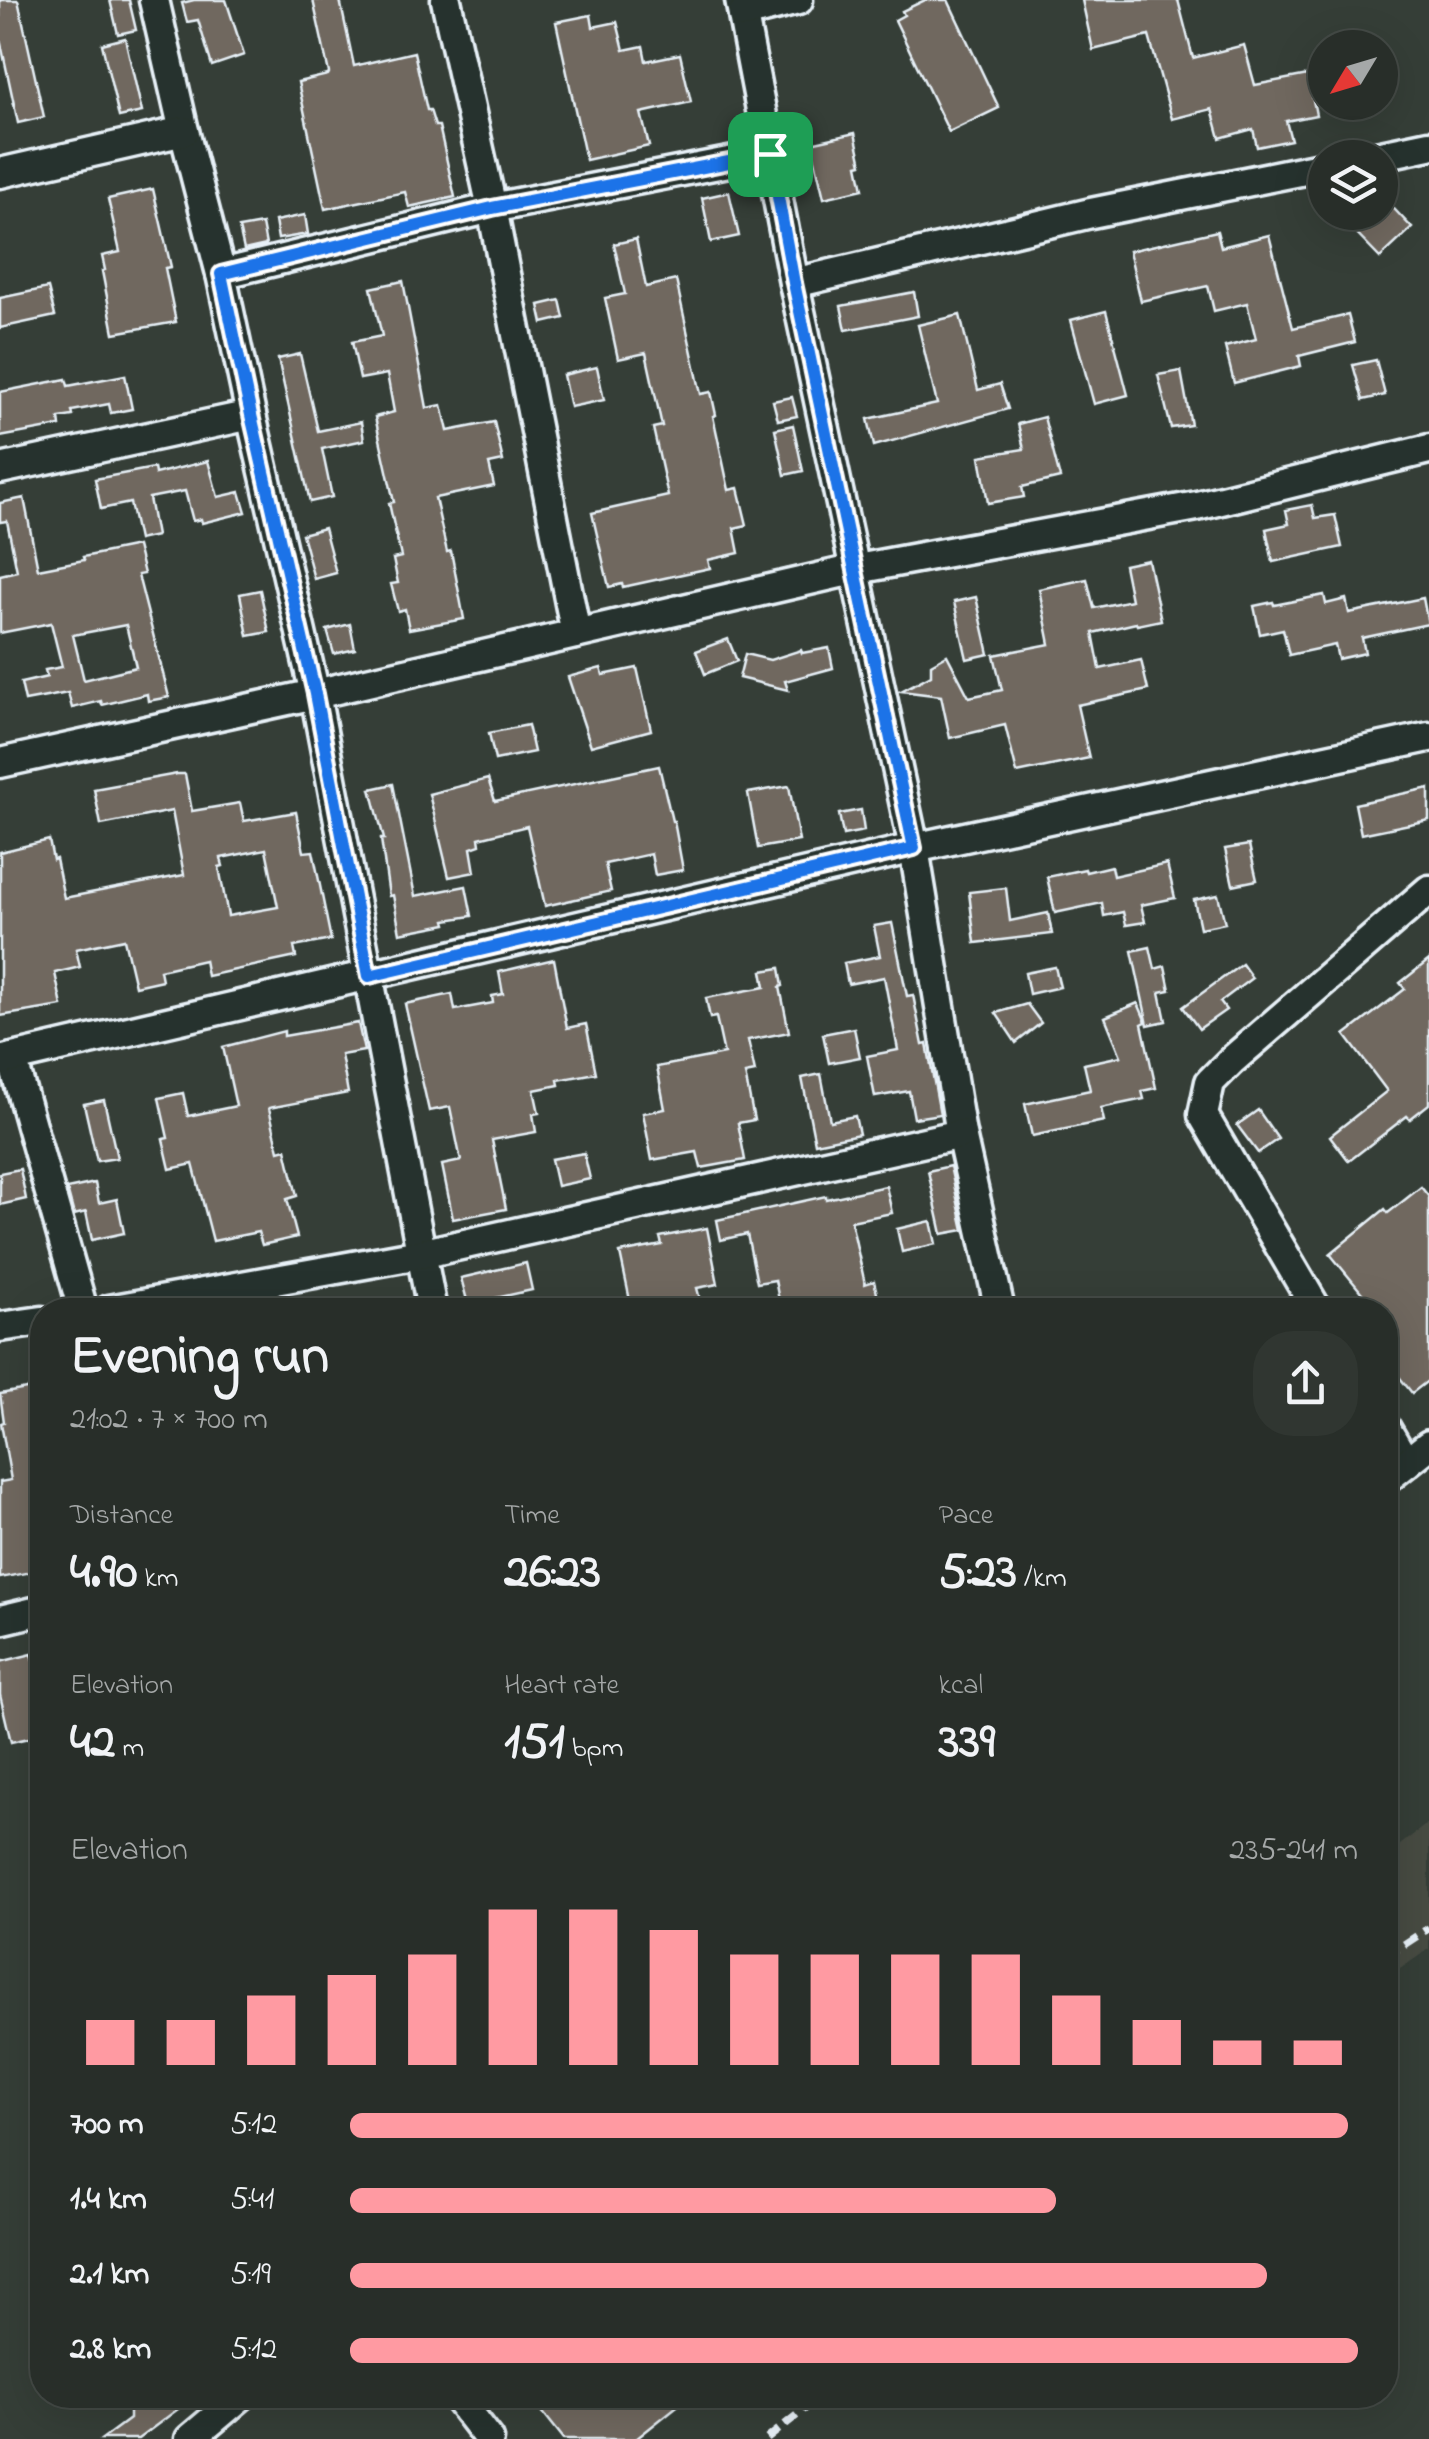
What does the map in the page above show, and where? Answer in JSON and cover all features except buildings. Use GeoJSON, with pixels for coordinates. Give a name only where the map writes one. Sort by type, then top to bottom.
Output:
{"type":"FeatureCollection","features":[{"type":"Feature","properties":{"kind":"street"},"geometry":{"type":"LineString","coordinates":[[154,0],[221,274],[315,694],[429,1298]]}},
{"type":"Feature","properties":{"kind":"street"},"geometry":{"type":"LineString","coordinates":[[446,0],[492,208],[576,634]]}},
{"type":"Feature","properties":{"kind":"street"},"geometry":{"type":"LineString","coordinates":[[798,0],[741,7],[794,283],[914,848],[961,1134],[997,1298]]}},
{"type":"Feature","properties":{"kind":"street"},"geometry":{"type":"LineString","coordinates":[[0,172],[184,131]]}},
{"type":"Feature","properties":{"kind":"street"},"geometry":{"type":"LineString","coordinates":[[1398,152],[1429,145]]}},
{"type":"Feature","properties":{"kind":"street"},"geometry":{"type":"LineString","coordinates":[[221,274],[492,208],[770,154]]}},
{"type":"Feature","properties":{"kind":"street"},"geometry":{"type":"LineString","coordinates":[[794,283],[1091,214],[1308,169]]}},
{"type":"Feature","properties":{"kind":"street"},"geometry":{"type":"LineString","coordinates":[[0,469],[251,415]]}},
{"type":"Feature","properties":{"kind":"street"},"geometry":{"type":"LineString","coordinates":[[0,763],[857,570],[1197,506],[1429,450]]}},
{"type":"Feature","properties":{"kind":"street"},"geometry":{"type":"LineString","coordinates":[[79,1298],[6,1059],[914,848],[1429,737]]}},
{"type":"Feature","properties":{"kind":"street"},"geometry":{"type":"LineString","coordinates":[[1310,1298],[1203,1115],[1210,1082],[1429,890]]}},
{"type":"Feature","properties":{"kind":"street"},"geometry":{"type":"LineString","coordinates":[[176,1298],[420,1254],[961,1134]]}},
{"type":"Feature","properties":{"kind":"street"},"geometry":{"type":"LineString","coordinates":[[0,1327],[30,1322]]}},
{"type":"Feature","properties":{"kind":"street"},"geometry":{"type":"LineString","coordinates":[[1398,1470],[1429,1445]]}},
{"type":"Feature","properties":{"kind":"street"},"geometry":{"type":"LineString","coordinates":[[0,1620],[30,1613]]}},
{"type":"Feature","properties":{"kind":"street"},"geometry":{"type":"LineString","coordinates":[[190,2439],[227,2408]]}},
{"type":"Feature","properties":{"kind":"street"},"geometry":{"type":"LineString","coordinates":[[465,2408],[489,2439]]}},
{"type":"Feature","properties":{"kind":"shaded area"},"geometry":{"type":"Polygon","coordinates":[[[1429,1822],[1429,1949],[1398,1970],[1398,1847],[1429,1822]]]}},
{"type":"Feature","properties":{"kind":"railway"},"geometry":{"type":"LineString","coordinates":[[1398,1948],[1429,1928]]}},
{"type":"Feature","properties":{"kind":"railway"},"geometry":{"type":"LineString","coordinates":[[767,2439],[806,2408]]}},
{"type":"Feature","properties":{"kind":"route"},"geometry":{"type":"LineString","coordinates":[[770,154],[914,848],[369,976],[315,694],[221,274],[492,208],[770,154]]}}]}
